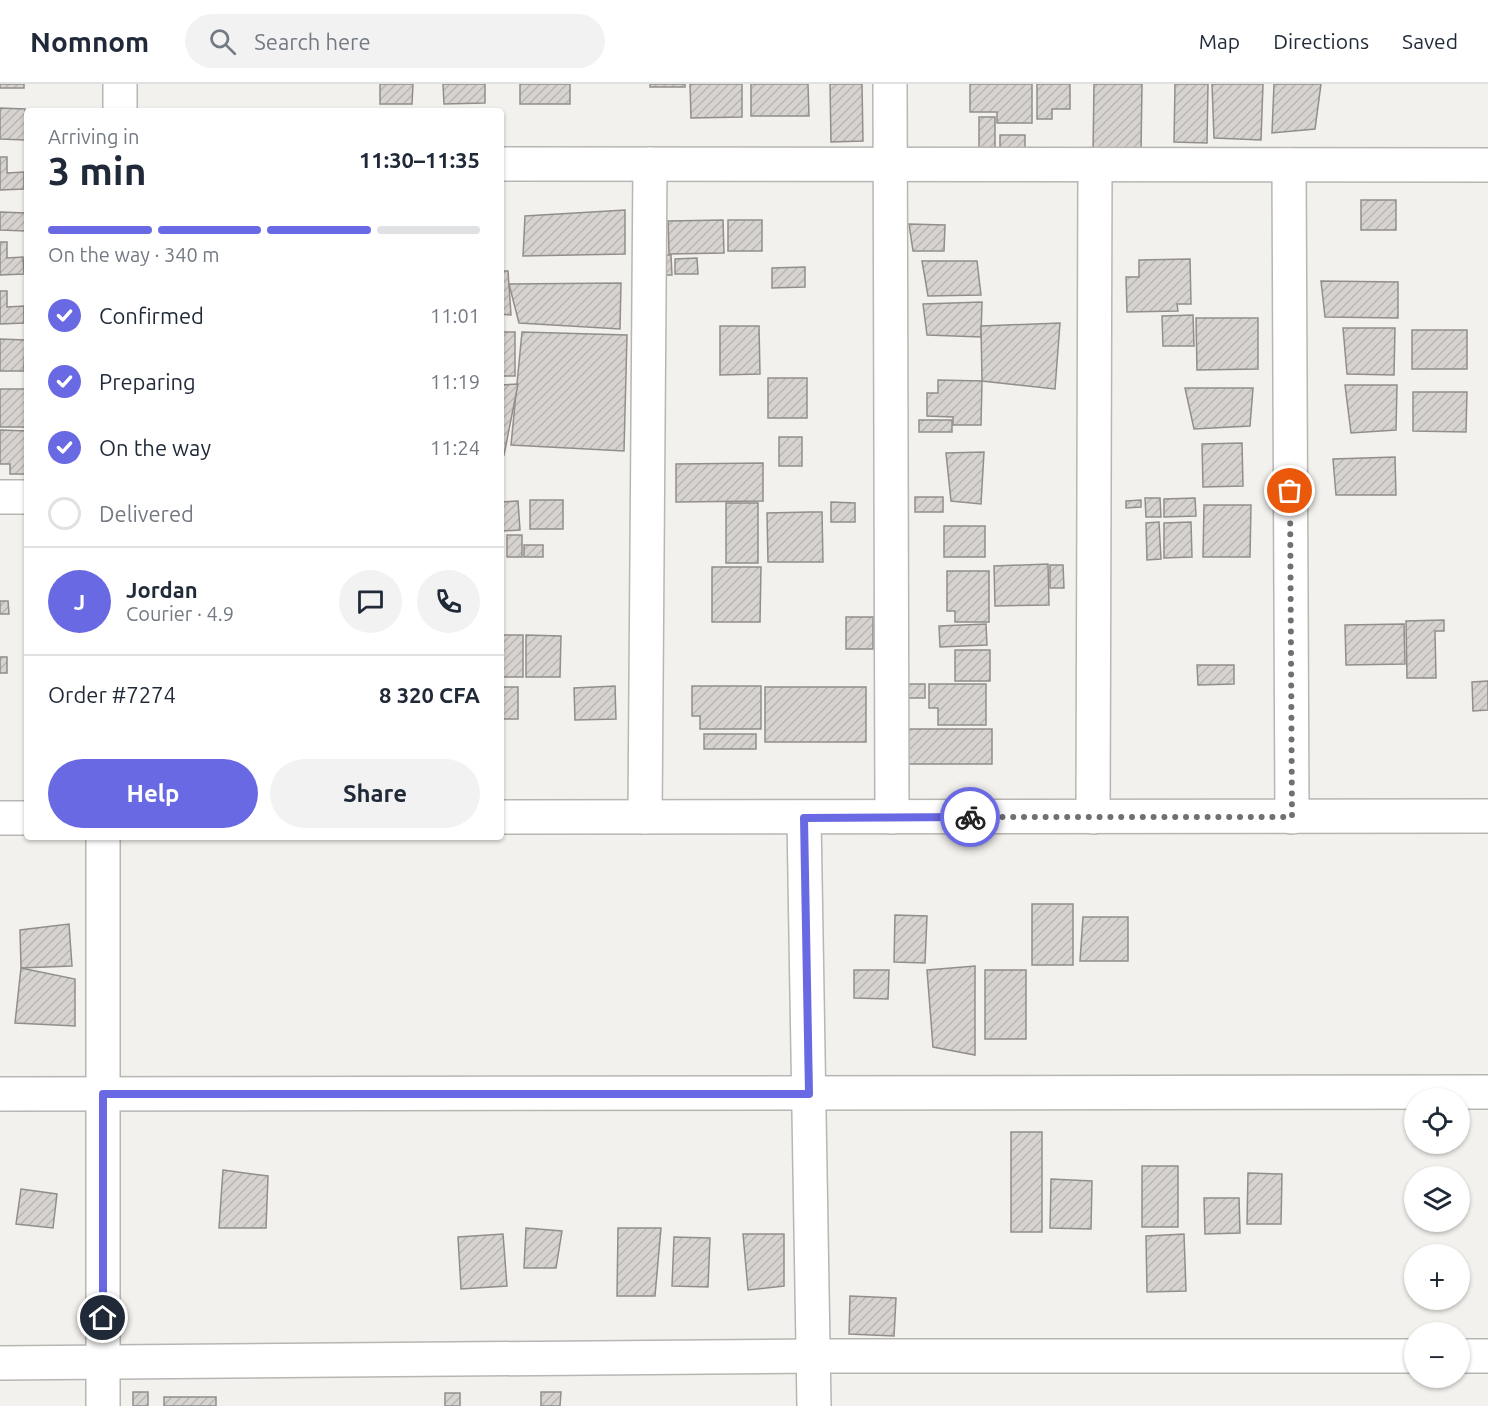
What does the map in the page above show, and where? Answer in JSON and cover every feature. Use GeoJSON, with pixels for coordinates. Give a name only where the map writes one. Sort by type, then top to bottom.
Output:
{"type":"FeatureCollection","features":[{"type":"Feature","properties":{"kind":"street"},"geometry":{"type":"LineString","coordinates":[[120,84],[120,108]]}},
{"type":"Feature","properties":{"kind":"street"},"geometry":{"type":"LineString","coordinates":[[890,84],[892,817]]}},
{"type":"Feature","properties":{"kind":"street"},"geometry":{"type":"LineString","coordinates":[[504,164],[1488,165]]}},
{"type":"Feature","properties":{"kind":"street"},"geometry":{"type":"LineString","coordinates":[[645,817],[650,164]]}},
{"type":"Feature","properties":{"kind":"street"},"geometry":{"type":"LineString","coordinates":[[1093,817],[1095,165]]}},
{"type":"Feature","properties":{"kind":"street"},"geometry":{"type":"LineString","coordinates":[[1288,165],[1292,817]]}},
{"type":"Feature","properties":{"kind":"street"},"geometry":{"type":"LineString","coordinates":[[0,497],[24,497]]}},
{"type":"Feature","properties":{"kind":"street"},"geometry":{"type":"LineString","coordinates":[[504,817],[1488,816]]}},
{"type":"Feature","properties":{"kind":"street"},"geometry":{"type":"LineString","coordinates":[[0,818],[24,818]]}},
{"type":"Feature","properties":{"kind":"street"},"geometry":{"type":"LineString","coordinates":[[804,818],[814,1406]]}},
{"type":"Feature","properties":{"kind":"street"},"geometry":{"type":"LineString","coordinates":[[103,840],[103,1406]]}},
{"type":"Feature","properties":{"kind":"street"},"geometry":{"type":"LineString","coordinates":[[0,1094],[1488,1092]]}},
{"type":"Feature","properties":{"kind":"street"},"geometry":{"type":"LineString","coordinates":[[0,1363],[813,1356],[1404,1356]]}},
{"type":"Feature","properties":{"kind":"street"},"geometry":{"type":"LineString","coordinates":[[1470,1356],[1488,1356]]}},
{"type":"Feature","properties":{"kind":"building"},"geometry":{"type":"Polygon","coordinates":[[[0,84],[24,84],[24,88],[0,88],[0,84]]]}},
{"type":"Feature","properties":{"kind":"building"},"geometry":{"type":"Polygon","coordinates":[[[380,84],[413,84],[412,104],[380,104],[380,84]]]}},
{"type":"Feature","properties":{"kind":"building"},"geometry":{"type":"Polygon","coordinates":[[[443,84],[485,84],[485,103],[444,104],[443,84]]]}},
{"type":"Feature","properties":{"kind":"building"},"geometry":{"type":"Polygon","coordinates":[[[520,84],[570,84],[570,104],[520,104],[520,84]]]}},
{"type":"Feature","properties":{"kind":"building"},"geometry":{"type":"Polygon","coordinates":[[[650,84],[685,84],[685,87],[650,87],[650,84]]]}},
{"type":"Feature","properties":{"kind":"building"},"geometry":{"type":"Polygon","coordinates":[[[690,84],[742,84],[742,117],[691,118],[690,84]]]}},
{"type":"Feature","properties":{"kind":"building"},"geometry":{"type":"Polygon","coordinates":[[[751,84],[808,84],[809,116],[751,116],[751,84]]]}},
{"type":"Feature","properties":{"kind":"building"},"geometry":{"type":"Polygon","coordinates":[[[830,84],[862,84],[863,141],[831,142],[830,84]]]}},
{"type":"Feature","properties":{"kind":"building"},"geometry":{"type":"Polygon","coordinates":[[[970,84],[1032,84],[1032,123],[997,123],[997,112],[970,112],[970,84]]]}},
{"type":"Feature","properties":{"kind":"building"},"geometry":{"type":"Polygon","coordinates":[[[1037,84],[1070,84],[1070,109],[1052,109],[1052,119],[1037,119],[1037,84]]]}},
{"type":"Feature","properties":{"kind":"building"},"geometry":{"type":"Polygon","coordinates":[[[1094,84],[1142,84],[1141,153],[1093,153],[1094,84]]]}},
{"type":"Feature","properties":{"kind":"building"},"geometry":{"type":"Polygon","coordinates":[[[1175,84],[1208,84],[1207,143],[1174,142],[1175,84]]]}},
{"type":"Feature","properties":{"kind":"building"},"geometry":{"type":"Polygon","coordinates":[[[1212,84],[1263,84],[1261,140],[1214,138],[1212,84]]]}},
{"type":"Feature","properties":{"kind":"building"},"geometry":{"type":"Polygon","coordinates":[[[1274,84],[1321,84],[1315,129],[1272,133],[1274,84]]]}},
{"type":"Feature","properties":{"kind":"building"},"geometry":{"type":"Polygon","coordinates":[[[0,108],[24,109],[24,140],[0,139],[0,108]]]}},
{"type":"Feature","properties":{"kind":"building"},"geometry":{"type":"Polygon","coordinates":[[[979,117],[995,117],[995,153],[979,153],[979,117]]]}},
{"type":"Feature","properties":{"kind":"building"},"geometry":{"type":"Polygon","coordinates":[[[1000,135],[1025,135],[1025,150],[1000,150],[1000,135]]]}},
{"type":"Feature","properties":{"kind":"building"},"geometry":{"type":"Polygon","coordinates":[[[0,157],[7,157],[7,173],[24,172],[24,189],[0,190],[0,157]]]}},
{"type":"Feature","properties":{"kind":"building"},"geometry":{"type":"Polygon","coordinates":[[[1361,200],[1396,200],[1396,230],[1361,230],[1361,200]]]}},
{"type":"Feature","properties":{"kind":"building"},"geometry":{"type":"Polygon","coordinates":[[[625,210],[625,254],[523,256],[525,216],[625,210]]]}},
{"type":"Feature","properties":{"kind":"building"},"geometry":{"type":"Polygon","coordinates":[[[0,212],[24,213],[24,231],[0,230],[0,212]]]}},
{"type":"Feature","properties":{"kind":"building"},"geometry":{"type":"Polygon","coordinates":[[[723,220],[724,253],[669,254],[668,221],[723,220]]]}},
{"type":"Feature","properties":{"kind":"building"},"geometry":{"type":"Polygon","coordinates":[[[728,220],[762,220],[762,251],[728,251],[728,220]]]}},
{"type":"Feature","properties":{"kind":"building"},"geometry":{"type":"Polygon","coordinates":[[[909,224],[945,225],[944,251],[913,251],[909,224]]]}},
{"type":"Feature","properties":{"kind":"building"},"geometry":{"type":"Polygon","coordinates":[[[0,242],[7,242],[7,258],[23,257],[24,274],[0,275],[0,242]]]}},
{"type":"Feature","properties":{"kind":"building"},"geometry":{"type":"Polygon","coordinates":[[[654,255],[671,255],[672,275],[654,275],[654,255]]]}},
{"type":"Feature","properties":{"kind":"building"},"geometry":{"type":"Polygon","coordinates":[[[697,258],[698,274],[675,274],[675,259],[697,258]]]}},
{"type":"Feature","properties":{"kind":"building"},"geometry":{"type":"Polygon","coordinates":[[[1190,259],[1191,304],[1177,304],[1178,311],[1127,312],[1126,277],[1139,277],[1139,260],[1190,259]]]}},
{"type":"Feature","properties":{"kind":"building"},"geometry":{"type":"Polygon","coordinates":[[[922,261],[977,261],[981,295],[928,296],[922,261]]]}},
{"type":"Feature","properties":{"kind":"building"},"geometry":{"type":"Polygon","coordinates":[[[805,267],[805,287],[772,288],[772,268],[805,267]]]}},
{"type":"Feature","properties":{"kind":"building"},"geometry":{"type":"Polygon","coordinates":[[[504,271],[508,271],[511,315],[504,314],[504,271]]]}},
{"type":"Feature","properties":{"kind":"building"},"geometry":{"type":"Polygon","coordinates":[[[1321,281],[1398,282],[1398,318],[1325,317],[1321,281]]]}},
{"type":"Feature","properties":{"kind":"building"},"geometry":{"type":"Polygon","coordinates":[[[621,283],[620,329],[519,323],[509,284],[621,283]]]}},
{"type":"Feature","properties":{"kind":"building"},"geometry":{"type":"Polygon","coordinates":[[[0,291],[7,291],[7,307],[24,306],[24,323],[0,324],[0,291]]]}},
{"type":"Feature","properties":{"kind":"building"},"geometry":{"type":"Polygon","coordinates":[[[982,302],[981,337],[927,335],[923,304],[982,302]]]}},
{"type":"Feature","properties":{"kind":"building"},"geometry":{"type":"Polygon","coordinates":[[[1193,315],[1194,346],[1163,346],[1162,316],[1193,315]]]}},
{"type":"Feature","properties":{"kind":"building"},"geometry":{"type":"Polygon","coordinates":[[[1196,318],[1258,318],[1258,369],[1197,370],[1196,318]]]}},
{"type":"Feature","properties":{"kind":"building"},"geometry":{"type":"Polygon","coordinates":[[[1060,323],[1055,389],[982,381],[981,326],[1060,323]]]}},
{"type":"Feature","properties":{"kind":"building"},"geometry":{"type":"Polygon","coordinates":[[[720,326],[759,326],[760,374],[720,375],[720,326]]]}},
{"type":"Feature","properties":{"kind":"building"},"geometry":{"type":"Polygon","coordinates":[[[1343,328],[1395,328],[1394,375],[1347,374],[1343,328]]]}},
{"type":"Feature","properties":{"kind":"building"},"geometry":{"type":"Polygon","coordinates":[[[1412,330],[1467,330],[1467,369],[1412,369],[1412,330]]]}},
{"type":"Feature","properties":{"kind":"building"},"geometry":{"type":"Polygon","coordinates":[[[504,332],[515,332],[515,376],[504,376],[504,332]]]}},
{"type":"Feature","properties":{"kind":"building"},"geometry":{"type":"Polygon","coordinates":[[[522,332],[627,335],[624,451],[511,445],[522,332]]]}},
{"type":"Feature","properties":{"kind":"building"},"geometry":{"type":"Polygon","coordinates":[[[0,339],[24,340],[24,371],[0,371],[0,339]]]}},
{"type":"Feature","properties":{"kind":"building"},"geometry":{"type":"Polygon","coordinates":[[[768,378],[807,378],[807,418],[768,418],[768,378]]]}},
{"type":"Feature","properties":{"kind":"building"},"geometry":{"type":"Polygon","coordinates":[[[938,380],[982,381],[981,425],[953,425],[953,417],[927,416],[927,393],[938,393],[938,380]]]}},
{"type":"Feature","properties":{"kind":"building"},"geometry":{"type":"Polygon","coordinates":[[[518,384],[504,455],[504,385],[518,384]]]}},
{"type":"Feature","properties":{"kind":"building"},"geometry":{"type":"Polygon","coordinates":[[[1345,385],[1397,385],[1396,430],[1351,433],[1345,385]]]}},
{"type":"Feature","properties":{"kind":"building"},"geometry":{"type":"Polygon","coordinates":[[[1185,388],[1253,388],[1250,426],[1194,429],[1185,388]]]}},
{"type":"Feature","properties":{"kind":"building"},"geometry":{"type":"Polygon","coordinates":[[[0,389],[24,389],[24,427],[0,427],[0,389]]]}},
{"type":"Feature","properties":{"kind":"building"},"geometry":{"type":"Polygon","coordinates":[[[1413,392],[1467,392],[1466,432],[1413,431],[1413,392]]]}},
{"type":"Feature","properties":{"kind":"building"},"geometry":{"type":"Polygon","coordinates":[[[919,420],[952,420],[952,432],[919,432],[919,420]]]}},
{"type":"Feature","properties":{"kind":"building"},"geometry":{"type":"Polygon","coordinates":[[[0,430],[24,431],[24,474],[10,474],[10,464],[0,464],[0,430]]]}},
{"type":"Feature","properties":{"kind":"building"},"geometry":{"type":"Polygon","coordinates":[[[779,437],[802,437],[802,466],[779,466],[779,437]]]}},
{"type":"Feature","properties":{"kind":"building"},"geometry":{"type":"Polygon","coordinates":[[[1242,443],[1243,486],[1203,487],[1202,444],[1242,443]]]}},
{"type":"Feature","properties":{"kind":"building"},"geometry":{"type":"Polygon","coordinates":[[[984,452],[981,504],[951,501],[946,453],[984,452]]]}},
{"type":"Feature","properties":{"kind":"building"},"geometry":{"type":"Polygon","coordinates":[[[1395,457],[1396,495],[1336,495],[1333,459],[1395,457]]]}},
{"type":"Feature","properties":{"kind":"building"},"geometry":{"type":"Polygon","coordinates":[[[763,463],[763,501],[676,502],[676,464],[763,463]]]}},
{"type":"Feature","properties":{"kind":"building"},"geometry":{"type":"Polygon","coordinates":[[[915,497],[943,497],[943,512],[915,512],[915,497]]]}},
{"type":"Feature","properties":{"kind":"building"},"geometry":{"type":"Polygon","coordinates":[[[1145,498],[1160,498],[1161,517],[1146,517],[1145,498]]]}},
{"type":"Feature","properties":{"kind":"building"},"geometry":{"type":"Polygon","coordinates":[[[1195,498],[1196,516],[1164,517],[1164,499],[1195,498]]]}},
{"type":"Feature","properties":{"kind":"building"},"geometry":{"type":"Polygon","coordinates":[[[530,500],[563,500],[563,529],[530,529],[530,500]]]}},
{"type":"Feature","properties":{"kind":"building"},"geometry":{"type":"Polygon","coordinates":[[[1141,500],[1141,507],[1126,508],[1126,501],[1141,500]]]}},
{"type":"Feature","properties":{"kind":"building"},"geometry":{"type":"Polygon","coordinates":[[[518,501],[520,530],[504,531],[504,502],[518,501]]]}},
{"type":"Feature","properties":{"kind":"building"},"geometry":{"type":"Polygon","coordinates":[[[831,502],[855,503],[855,522],[831,522],[831,502]]]}},
{"type":"Feature","properties":{"kind":"building"},"geometry":{"type":"Polygon","coordinates":[[[726,503],[758,503],[758,563],[726,563],[726,503]]]}},
{"type":"Feature","properties":{"kind":"building"},"geometry":{"type":"Polygon","coordinates":[[[1204,505],[1251,505],[1250,557],[1203,557],[1204,505]]]}},
{"type":"Feature","properties":{"kind":"building"},"geometry":{"type":"Polygon","coordinates":[[[822,512],[823,562],[768,562],[767,513],[822,512]]]}},
{"type":"Feature","properties":{"kind":"building"},"geometry":{"type":"Polygon","coordinates":[[[1159,522],[1161,559],[1147,560],[1146,523],[1159,522]]]}},
{"type":"Feature","properties":{"kind":"building"},"geometry":{"type":"Polygon","coordinates":[[[1191,522],[1192,557],[1164,558],[1164,523],[1191,522]]]}},
{"type":"Feature","properties":{"kind":"building"},"geometry":{"type":"Polygon","coordinates":[[[944,526],[985,526],[985,557],[944,557],[944,526]]]}},
{"type":"Feature","properties":{"kind":"building"},"geometry":{"type":"Polygon","coordinates":[[[507,535],[522,535],[522,557],[507,557],[507,535]]]}},
{"type":"Feature","properties":{"kind":"building"},"geometry":{"type":"Polygon","coordinates":[[[524,545],[543,545],[543,557],[524,557],[524,545]]]}},
{"type":"Feature","properties":{"kind":"building"},"geometry":{"type":"Polygon","coordinates":[[[1048,564],[1049,605],[995,606],[994,566],[1048,564]]]}},
{"type":"Feature","properties":{"kind":"building"},"geometry":{"type":"Polygon","coordinates":[[[1050,565],[1063,565],[1064,588],[1050,588],[1050,565]]]}},
{"type":"Feature","properties":{"kind":"building"},"geometry":{"type":"Polygon","coordinates":[[[712,567],[761,567],[760,622],[712,622],[712,567]]]}},
{"type":"Feature","properties":{"kind":"building"},"geometry":{"type":"Polygon","coordinates":[[[947,571],[989,571],[989,622],[955,622],[955,611],[947,611],[947,571]]]}},
{"type":"Feature","properties":{"kind":"building"},"geometry":{"type":"Polygon","coordinates":[[[0,601],[8,601],[9,614],[0,614],[0,601]]]}},
{"type":"Feature","properties":{"kind":"building"},"geometry":{"type":"Polygon","coordinates":[[[846,617],[873,617],[873,649],[846,649],[846,617]]]}},
{"type":"Feature","properties":{"kind":"building"},"geometry":{"type":"Polygon","coordinates":[[[1444,620],[1444,631],[1435,631],[1436,678],[1407,678],[1406,621],[1444,620]]]}},
{"type":"Feature","properties":{"kind":"building"},"geometry":{"type":"Polygon","coordinates":[[[986,624],[987,645],[940,647],[939,626],[986,624]]]}},
{"type":"Feature","properties":{"kind":"building"},"geometry":{"type":"Polygon","coordinates":[[[1404,624],[1405,664],[1346,665],[1345,625],[1404,624]]]}},
{"type":"Feature","properties":{"kind":"building"},"geometry":{"type":"Polygon","coordinates":[[[504,635],[523,635],[523,677],[504,677],[504,635]]]}},
{"type":"Feature","properties":{"kind":"building"},"geometry":{"type":"Polygon","coordinates":[[[526,635],[561,636],[560,677],[526,677],[526,635]]]}},
{"type":"Feature","properties":{"kind":"building"},"geometry":{"type":"Polygon","coordinates":[[[955,650],[990,650],[990,681],[955,681],[955,650]]]}},
{"type":"Feature","properties":{"kind":"building"},"geometry":{"type":"Polygon","coordinates":[[[0,657],[7,657],[7,673],[0,673],[0,657]]]}},
{"type":"Feature","properties":{"kind":"building"},"geometry":{"type":"Polygon","coordinates":[[[1197,665],[1234,665],[1234,684],[1198,685],[1197,665]]]}},
{"type":"Feature","properties":{"kind":"building"},"geometry":{"type":"Polygon","coordinates":[[[1488,681],[1488,710],[1473,711],[1472,682],[1488,681]]]}},
{"type":"Feature","properties":{"kind":"building"},"geometry":{"type":"Polygon","coordinates":[[[908,684],[925,684],[925,698],[908,698],[908,684]]]}},
{"type":"Feature","properties":{"kind":"building"},"geometry":{"type":"Polygon","coordinates":[[[929,684],[986,684],[986,725],[938,725],[938,708],[929,708],[929,684]]]}},
{"type":"Feature","properties":{"kind":"building"},"geometry":{"type":"Polygon","coordinates":[[[615,686],[616,719],[575,720],[574,688],[615,686]]]}},
{"type":"Feature","properties":{"kind":"building"},"geometry":{"type":"Polygon","coordinates":[[[692,686],[761,686],[761,729],[700,729],[700,716],[692,716],[692,686]]]}},
{"type":"Feature","properties":{"kind":"building"},"geometry":{"type":"Polygon","coordinates":[[[504,687],[518,687],[518,719],[504,719],[504,687]]]}},
{"type":"Feature","properties":{"kind":"building"},"geometry":{"type":"Polygon","coordinates":[[[765,687],[866,687],[866,742],[765,742],[765,687]]]}},
{"type":"Feature","properties":{"kind":"building"},"geometry":{"type":"Polygon","coordinates":[[[908,729],[992,729],[992,764],[908,764],[908,729]]]}},
{"type":"Feature","properties":{"kind":"building"},"geometry":{"type":"Polygon","coordinates":[[[704,734],[756,734],[756,749],[704,749],[704,734]]]}},
{"type":"Feature","properties":{"kind":"building"},"geometry":{"type":"Polygon","coordinates":[[[1032,904],[1073,904],[1073,965],[1032,965],[1032,904]]]}},
{"type":"Feature","properties":{"kind":"building"},"geometry":{"type":"Polygon","coordinates":[[[895,915],[927,916],[925,963],[894,962],[895,915]]]}},
{"type":"Feature","properties":{"kind":"building"},"geometry":{"type":"Polygon","coordinates":[[[1083,917],[1128,917],[1128,961],[1080,961],[1083,917]]]}},
{"type":"Feature","properties":{"kind":"building"},"geometry":{"type":"Polygon","coordinates":[[[69,924],[72,966],[21,968],[20,930],[69,924]]]}},
{"type":"Feature","properties":{"kind":"building"},"geometry":{"type":"Polygon","coordinates":[[[975,966],[975,1055],[933,1047],[927,970],[975,966]]]}},
{"type":"Feature","properties":{"kind":"building"},"geometry":{"type":"Polygon","coordinates":[[[21,968],[75,979],[75,1026],[15,1023],[21,968]]]}},
{"type":"Feature","properties":{"kind":"building"},"geometry":{"type":"Polygon","coordinates":[[[854,970],[889,970],[888,999],[854,998],[854,970]]]}},
{"type":"Feature","properties":{"kind":"building"},"geometry":{"type":"Polygon","coordinates":[[[985,970],[1026,970],[1026,1039],[985,1039],[985,970]]]}},
{"type":"Feature","properties":{"kind":"building"},"geometry":{"type":"Polygon","coordinates":[[[1011,1132],[1042,1132],[1042,1232],[1011,1232],[1011,1132]]]}},
{"type":"Feature","properties":{"kind":"building"},"geometry":{"type":"Polygon","coordinates":[[[1142,1166],[1178,1166],[1178,1227],[1142,1227],[1142,1166]]]}},
{"type":"Feature","properties":{"kind":"building"},"geometry":{"type":"Polygon","coordinates":[[[223,1170],[268,1176],[266,1228],[219,1228],[223,1170]]]}},
{"type":"Feature","properties":{"kind":"building"},"geometry":{"type":"Polygon","coordinates":[[[1248,1173],[1282,1174],[1281,1224],[1247,1224],[1248,1173]]]}},
{"type":"Feature","properties":{"kind":"building"},"geometry":{"type":"Polygon","coordinates":[[[1051,1179],[1092,1181],[1091,1229],[1050,1228],[1051,1179]]]}},
{"type":"Feature","properties":{"kind":"building"},"geometry":{"type":"Polygon","coordinates":[[[21,1189],[57,1194],[53,1228],[16,1224],[21,1189]]]}},
{"type":"Feature","properties":{"kind":"building"},"geometry":{"type":"Polygon","coordinates":[[[1204,1198],[1239,1198],[1240,1233],[1205,1234],[1204,1198]]]}},
{"type":"Feature","properties":{"kind":"building"},"geometry":{"type":"Polygon","coordinates":[[[526,1228],[562,1231],[556,1268],[524,1268],[526,1228]]]}},
{"type":"Feature","properties":{"kind":"building"},"geometry":{"type":"Polygon","coordinates":[[[618,1228],[661,1228],[655,1296],[617,1296],[618,1228]]]}},
{"type":"Feature","properties":{"kind":"building"},"geometry":{"type":"Polygon","coordinates":[[[503,1234],[507,1286],[461,1289],[458,1237],[503,1234]]]}},
{"type":"Feature","properties":{"kind":"building"},"geometry":{"type":"Polygon","coordinates":[[[743,1234],[784,1234],[784,1286],[748,1290],[743,1234]]]}},
{"type":"Feature","properties":{"kind":"building"},"geometry":{"type":"Polygon","coordinates":[[[1184,1234],[1186,1291],[1147,1292],[1146,1236],[1184,1234]]]}},
{"type":"Feature","properties":{"kind":"building"},"geometry":{"type":"Polygon","coordinates":[[[674,1237],[710,1238],[708,1287],[672,1286],[674,1237]]]}},
{"type":"Feature","properties":{"kind":"building"},"geometry":{"type":"Polygon","coordinates":[[[850,1296],[896,1298],[894,1336],[849,1334],[850,1296]]]}},
{"type":"Feature","properties":{"kind":"building"},"geometry":{"type":"Polygon","coordinates":[[[133,1392],[148,1392],[148,1406],[133,1406],[133,1392]]]}},
{"type":"Feature","properties":{"kind":"building"},"geometry":{"type":"Polygon","coordinates":[[[541,1392],[561,1392],[560,1406],[541,1406],[541,1392]]]}},
{"type":"Feature","properties":{"kind":"building"},"geometry":{"type":"Polygon","coordinates":[[[445,1393],[460,1393],[460,1406],[445,1406],[445,1393]]]}},
{"type":"Feature","properties":{"kind":"building"},"geometry":{"type":"Polygon","coordinates":[[[164,1397],[216,1397],[216,1406],[164,1406],[164,1397]]]}},
{"type":"Feature","properties":{"kind":"way so far"},"geometry":{"type":"LineString","coordinates":[[970,817],[1292,817],[1290,491]]}},
{"type":"Feature","properties":{"kind":"route"},"geometry":{"type":"LineString","coordinates":[[103,1318],[103,1094],[809,1094],[804,818],[970,817]]}}]}
